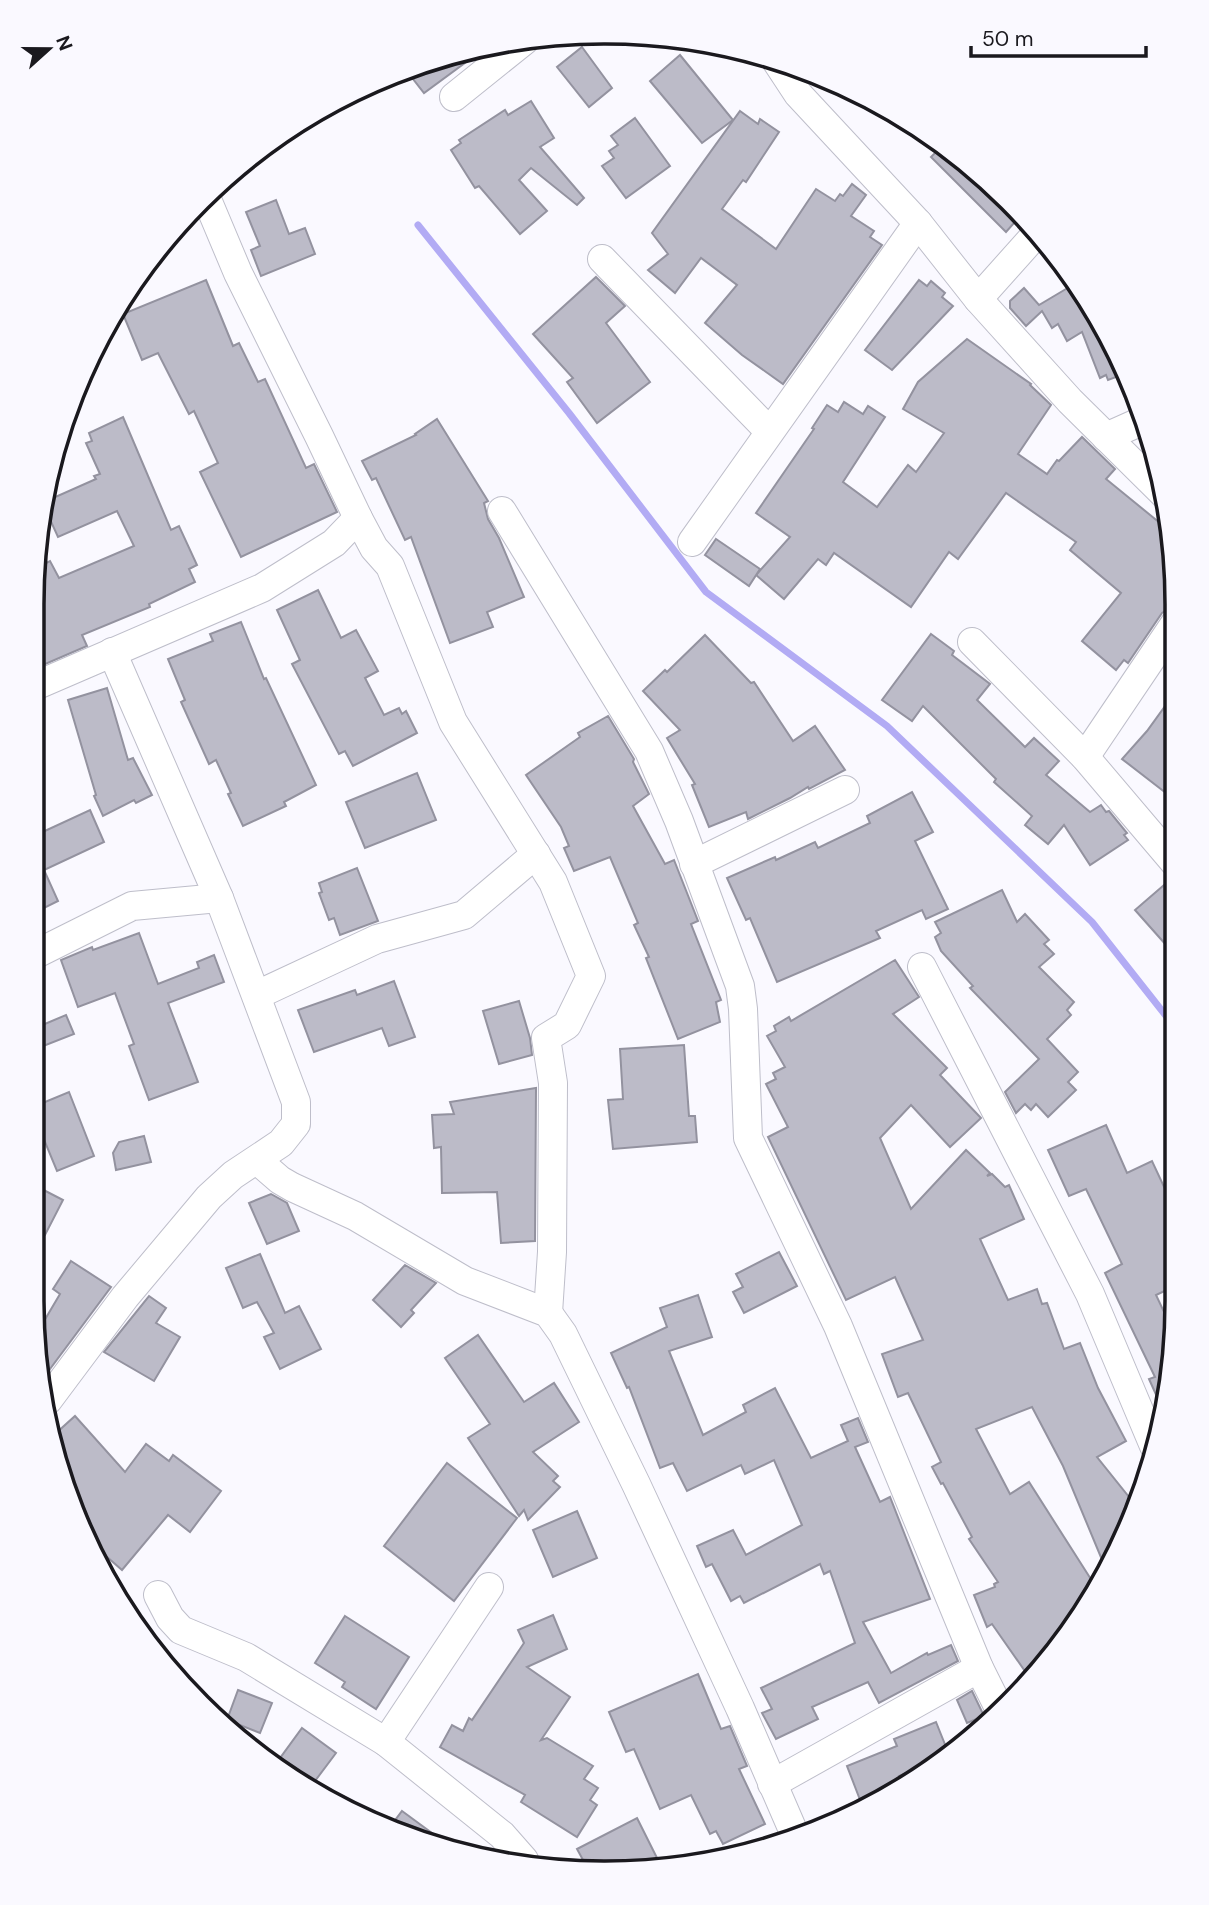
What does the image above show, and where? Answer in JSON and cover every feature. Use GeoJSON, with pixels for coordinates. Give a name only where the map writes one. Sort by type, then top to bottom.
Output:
{"type":"FeatureCollection","features":[{"type":"Feature","properties":{"kind":"street"},"geometry":{"type":"LineString","coordinates":[[454,97],[509,53]]}},
{"type":"Feature","properties":{"kind":"street"},"geometry":{"type":"LineString","coordinates":[[785,74],[798,93],[918,223],[978,299],[1070,401],[1151,481]]}},
{"type":"Feature","properties":{"kind":"street"},"geometry":{"type":"LineString","coordinates":[[210,206],[238,273],[358,519],[374,548],[390,566],[453,722],[553,882],[591,976],[567,1025],[545,1038],[553,1083],[548,1313]]}},
{"type":"Feature","properties":{"kind":"street"},"geometry":{"type":"LineString","coordinates":[[692,542],[918,223]]}},
{"type":"Feature","properties":{"kind":"street"},"geometry":{"type":"LineString","coordinates":[[978,299],[1030,240]]}},
{"type":"Feature","properties":{"kind":"street"},"geometry":{"type":"LineString","coordinates":[[602,259],[769,431]]}},
{"type":"Feature","properties":{"kind":"street"},"geometry":{"type":"LineString","coordinates":[[1106,437],[1135,424]]}},
{"type":"Feature","properties":{"kind":"street"},"geometry":{"type":"LineString","coordinates":[[502,511],[649,751],[740,986],[748,1138],[838,1325],[995,1702]]}},
{"type":"Feature","properties":{"kind":"street"},"geometry":{"type":"LineString","coordinates":[[44,682],[262,587],[334,543],[358,519]]}},
{"type":"Feature","properties":{"kind":"street"},"geometry":{"type":"LineString","coordinates":[[1085,758],[1165,638]]}},
{"type":"Feature","properties":{"kind":"street"},"geometry":{"type":"LineString","coordinates":[[972,642],[1085,758],[1165,851]]}},
{"type":"Feature","properties":{"kind":"street"},"geometry":{"type":"LineString","coordinates":[[52,1394],[125,1297],[209,1197],[233,1175],[281,1143],[296,1124],[298,1115],[296,1102],[219,898],[112,652]]}},
{"type":"Feature","properties":{"kind":"street"},"geometry":{"type":"LineString","coordinates":[[694,864],[845,790]]}},
{"type":"Feature","properties":{"kind":"street"},"geometry":{"type":"LineString","coordinates":[[257,995],[377,939],[464,915],[536,854]]}},
{"type":"Feature","properties":{"kind":"street"},"geometry":{"type":"LineString","coordinates":[[44,950],[132,906],[219,898]]}},
{"type":"Feature","properties":{"kind":"street"},"geometry":{"type":"LineString","coordinates":[[922,967],[1090,1294],[1148,1435]]}},
{"type":"Feature","properties":{"kind":"street"},"geometry":{"type":"LineString","coordinates":[[257,1160],[279,1180],[355,1216],[465,1281],[548,1313],[563,1334],[636,1484],[740,1708],[792,1829]]}},
{"type":"Feature","properties":{"kind":"street"},"geometry":{"type":"LineString","coordinates":[[386,1742],[489,1587]]}},
{"type":"Feature","properties":{"kind":"street"},"geometry":{"type":"LineString","coordinates":[[158,1595],[170,1618],[181,1630],[246,1657],[386,1742],[502,1835],[519,1854]]}},
{"type":"Feature","properties":{"kind":"street"},"geometry":{"type":"LineString","coordinates":[[772,1784],[979,1668]]}},
{"type":"Feature","properties":{"kind":"building"},"geometry":{"type":"Polygon","coordinates":[[[582,47],[612,88],[589,107],[557,67],[582,47]]]}},
{"type":"Feature","properties":{"kind":"building"},"geometry":{"type":"Polygon","coordinates":[[[680,55],[733,120],[702,143],[650,81],[680,55]]]}},
{"type":"Feature","properties":{"kind":"building"},"geometry":{"type":"Polygon","coordinates":[[[467,61],[424,93],[412,78],[467,61]]]}},
{"type":"Feature","properties":{"kind":"building"},"geometry":{"type":"Polygon","coordinates":[[[531,101],[554,138],[540,147],[584,198],[577,205],[531,168],[519,180],[547,211],[520,234],[479,186],[475,188],[451,150],[461,143],[459,140],[505,110],[508,115],[531,101]]]}},
{"type":"Feature","properties":{"kind":"building"},"geometry":{"type":"Polygon","coordinates":[[[740,111],[758,124],[760,119],[779,132],[746,182],[743,180],[722,209],[776,249],[816,189],[835,201],[840,194],[843,196],[852,184],[866,195],[851,216],[874,231],[870,237],[882,245],[783,384],[742,355],[705,323],[737,285],[701,258],[675,293],[648,270],[668,254],[652,233],[740,111]]]}},
{"type":"Feature","properties":{"kind":"building"},"geometry":{"type":"Polygon","coordinates":[[[635,118],[670,166],[626,198],[602,166],[614,158],[609,151],[618,145],[611,136],[635,118]]]}},
{"type":"Feature","properties":{"kind":"building"},"geometry":{"type":"Polygon","coordinates":[[[936,152],[1001,208],[1014,222],[1006,232],[931,157],[936,152]]]}},
{"type":"Feature","properties":{"kind":"building"},"geometry":{"type":"Polygon","coordinates":[[[276,200],[289,234],[305,228],[315,254],[261,276],[251,250],[260,246],[246,212],[276,200]]]}},
{"type":"Feature","properties":{"kind":"building"},"geometry":{"type":"Polygon","coordinates":[[[596,277],[625,306],[606,323],[650,382],[597,423],[567,382],[573,378],[533,334],[596,277]]]}},
{"type":"Feature","properties":{"kind":"building"},"geometry":{"type":"Polygon","coordinates":[[[206,280],[233,346],[239,343],[258,382],[265,379],[306,468],[314,464],[337,512],[241,557],[200,472],[218,463],[194,411],[189,414],[158,353],[142,360],[124,316],[126,313],[206,280]]]}},
{"type":"Feature","properties":{"kind":"building"},"geometry":{"type":"Polygon","coordinates":[[[919,280],[927,286],[931,281],[945,293],[942,297],[953,306],[892,370],[865,350],[919,280]]]}},
{"type":"Feature","properties":{"kind":"building"},"geometry":{"type":"Polygon","coordinates":[[[1024,288],[1039,305],[1067,288],[1090,324],[1117,377],[1108,380],[1106,375],[1100,378],[1082,332],[1067,341],[1058,324],[1052,328],[1042,311],[1026,326],[1010,308],[1010,301],[1024,288]]]}},
{"type":"Feature","properties":{"kind":"building"},"geometry":{"type":"Polygon","coordinates":[[[967,339],[1031,384],[1051,405],[1018,454],[1047,474],[1057,460],[1082,437],[1115,469],[1106,479],[1158,522],[1164,568],[1165,611],[1128,663],[1124,660],[1116,670],[1082,641],[1121,593],[1070,550],[1076,542],[1006,493],[958,559],[949,552],[911,607],[834,553],[826,565],[818,559],[784,599],[756,575],[790,537],[756,513],[814,429],[812,428],[827,405],[838,412],[844,402],[863,414],[868,406],[885,417],[843,482],[877,507],[908,465],[916,472],[944,433],[903,409],[918,382],[967,339]]]}},
{"type":"Feature","properties":{"kind":"building"},"geometry":{"type":"Polygon","coordinates":[[[123,417],[171,530],[179,526],[197,565],[189,569],[195,582],[149,604],[150,607],[82,635],[87,646],[44,665],[46,563],[50,561],[59,578],[134,546],[117,511],[58,537],[51,521],[55,497],[96,479],[94,476],[100,474],[86,443],[92,441],[89,433],[123,417]]]}},
{"type":"Feature","properties":{"kind":"building"},"geometry":{"type":"Polygon","coordinates":[[[437,419],[488,501],[484,503],[488,519],[524,597],[487,612],[493,627],[450,643],[411,537],[405,540],[376,478],[372,480],[362,461],[416,435],[437,419]]]}},
{"type":"Feature","properties":{"kind":"building"},"geometry":{"type":"Polygon","coordinates":[[[716,539],[760,569],[749,586],[705,555],[716,539]]]}},
{"type":"Feature","properties":{"kind":"building"},"geometry":{"type":"Polygon","coordinates":[[[318,590],[341,638],[356,630],[378,671],[365,678],[384,715],[399,708],[402,714],[406,711],[417,733],[353,766],[345,751],[339,754],[292,664],[300,660],[277,610],[318,590]]]}},
{"type":"Feature","properties":{"kind":"building"},"geometry":{"type":"Polygon","coordinates":[[[241,622],[264,679],[266,678],[316,785],[284,802],[286,806],[243,826],[216,760],[209,764],[181,702],[185,700],[168,659],[213,641],[210,634],[241,622]]]}},
{"type":"Feature","properties":{"kind":"building"},"geometry":{"type":"Polygon","coordinates":[[[931,634],[954,651],[952,655],[990,684],[977,700],[1025,747],[1034,738],[1059,761],[1046,775],[1090,812],[1101,805],[1106,812],[1109,811],[1127,833],[1124,835],[1128,840],[1090,865],[1064,825],[1048,844],[1025,825],[1032,816],[994,782],[996,779],[923,706],[912,721],[882,700],[931,634]]]}},
{"type":"Feature","properties":{"kind":"building"},"geometry":{"type":"Polygon","coordinates":[[[705,635],[751,683],[754,682],[793,741],[815,726],[845,770],[748,819],[746,812],[709,827],[692,785],[695,784],[667,738],[680,730],[643,691],[705,635]]]}},
{"type":"Feature","properties":{"kind":"building"},"geometry":{"type":"Polygon","coordinates":[[[107,688],[128,760],[133,758],[152,795],[136,803],[134,800],[103,816],[94,796],[96,795],[68,700],[107,688]]]}},
{"type":"Feature","properties":{"kind":"building"},"geometry":{"type":"Polygon","coordinates":[[[1165,706],[1165,792],[1122,759],[1165,706]]]}},
{"type":"Feature","properties":{"kind":"building"},"geometry":{"type":"Polygon","coordinates":[[[608,716],[634,759],[633,762],[649,794],[633,806],[665,864],[674,860],[698,921],[691,924],[721,1000],[716,1002],[720,1022],[678,1039],[646,958],[649,957],[634,925],[638,923],[610,857],[574,871],[564,848],[569,846],[561,827],[526,775],[580,737],[578,733],[608,716]]]}},
{"type":"Feature","properties":{"kind":"building"},"geometry":{"type":"Polygon","coordinates":[[[417,773],[436,820],[365,848],[346,802],[417,773]]]}},
{"type":"Feature","properties":{"kind":"building"},"geometry":{"type":"Polygon","coordinates":[[[912,792],[933,832],[915,841],[948,909],[926,919],[922,910],[876,931],[880,938],[777,982],[750,918],[746,920],[727,878],[815,842],[818,848],[870,823],[867,816],[912,792]]]}},
{"type":"Feature","properties":{"kind":"building"},"geometry":{"type":"Polygon","coordinates":[[[90,810],[104,842],[44,870],[44,831],[90,810]]]}},
{"type":"Feature","properties":{"kind":"building"},"geometry":{"type":"Polygon","coordinates":[[[357,868],[378,921],[340,935],[334,918],[329,920],[319,893],[322,892],[319,883],[357,868]]]}},
{"type":"Feature","properties":{"kind":"building"},"geometry":{"type":"Polygon","coordinates":[[[44,870],[58,901],[44,908],[44,870]]]}},
{"type":"Feature","properties":{"kind":"building"},"geometry":{"type":"Polygon","coordinates":[[[1165,884],[1165,944],[1135,910],[1165,884]]]}},
{"type":"Feature","properties":{"kind":"building"},"geometry":{"type":"Polygon","coordinates":[[[1002,890],[1017,922],[1025,914],[1049,940],[1044,944],[1054,954],[1039,967],[1074,1002],[1067,1010],[1071,1015],[1047,1039],[1078,1072],[1068,1082],[1076,1090],[1048,1117],[1036,1104],[1031,1110],[1025,1104],[1016,1113],[1005,1092],[1039,1059],[970,988],[973,986],[941,951],[935,937],[941,933],[935,922],[1002,890]]]}},
{"type":"Feature","properties":{"kind":"building"},"geometry":{"type":"Polygon","coordinates":[[[139,933],[158,984],[199,968],[197,962],[214,955],[224,982],[168,1003],[198,1082],[149,1100],[129,1046],[134,1044],[115,993],[78,1007],[61,960],[92,947],[93,950],[139,933]]]}},
{"type":"Feature","properties":{"kind":"building"},"geometry":{"type":"Polygon","coordinates":[[[895,960],[919,997],[893,1014],[947,1068],[940,1075],[981,1118],[950,1147],[911,1105],[880,1138],[911,1209],[966,1150],[990,1173],[987,1176],[992,1174],[1005,1187],[1009,1185],[1024,1219],[980,1239],[1008,1300],[1037,1289],[1042,1304],[1047,1303],[1064,1349],[1080,1343],[1098,1388],[1126,1441],[1097,1457],[1129,1497],[1102,1559],[1063,1466],[1032,1407],[976,1429],[1010,1494],[1029,1482],[1091,1579],[1071,1612],[1025,1671],[992,1624],[987,1627],[974,1595],[995,1587],[994,1584],[998,1582],[969,1539],[972,1537],[932,1467],[941,1462],[908,1393],[898,1397],[882,1354],[923,1340],[895,1277],[846,1300],[768,1137],[788,1127],[766,1084],[776,1079],[773,1073],[785,1067],[767,1036],[776,1031],[774,1026],[789,1017],[791,1021],[895,960]]]}},
{"type":"Feature","properties":{"kind":"building"},"geometry":{"type":"Polygon","coordinates":[[[394,981],[415,1037],[389,1046],[382,1028],[314,1052],[298,1010],[355,990],[357,995],[394,981]]]}},
{"type":"Feature","properties":{"kind":"building"},"geometry":{"type":"Polygon","coordinates":[[[519,1001],[532,1055],[499,1064],[483,1011],[519,1001]]]}},
{"type":"Feature","properties":{"kind":"building"},"geometry":{"type":"Polygon","coordinates":[[[66,1015],[74,1034],[44,1046],[44,1024],[66,1015]]]}},
{"type":"Feature","properties":{"kind":"building"},"geometry":{"type":"Polygon","coordinates":[[[684,1045],[689,1116],[695,1116],[697,1142],[613,1149],[608,1100],[623,1099],[620,1049],[684,1045]]]}},
{"type":"Feature","properties":{"kind":"building"},"geometry":{"type":"Polygon","coordinates":[[[536,1088],[535,1241],[501,1243],[497,1192],[442,1193],[441,1147],[434,1148],[432,1115],[454,1114],[450,1102],[536,1088]]]}},
{"type":"Feature","properties":{"kind":"building"},"geometry":{"type":"Polygon","coordinates":[[[69,1092],[94,1156],[57,1171],[44,1140],[44,1102],[69,1092]]]}},
{"type":"Feature","properties":{"kind":"building"},"geometry":{"type":"Polygon","coordinates":[[[1106,1125],[1127,1173],[1152,1161],[1165,1189],[1165,1291],[1156,1295],[1165,1313],[1164,1337],[1156,1395],[1149,1379],[1155,1377],[1105,1273],[1122,1264],[1086,1189],[1069,1196],[1048,1150],[1106,1125]]]}},
{"type":"Feature","properties":{"kind":"building"},"geometry":{"type":"Polygon","coordinates":[[[144,1136],[151,1162],[116,1170],[113,1153],[119,1142],[144,1136]]]}},
{"type":"Feature","properties":{"kind":"building"},"geometry":{"type":"Polygon","coordinates":[[[44,1190],[63,1200],[44,1234],[44,1190]]]}},
{"type":"Feature","properties":{"kind":"building"},"geometry":{"type":"Polygon","coordinates":[[[271,1194],[287,1203],[299,1231],[267,1244],[249,1203],[271,1194]]]}},
{"type":"Feature","properties":{"kind":"building"},"geometry":{"type":"Polygon","coordinates":[[[779,1252],[797,1286],[744,1313],[733,1292],[743,1287],[736,1274],[779,1252]]]}},
{"type":"Feature","properties":{"kind":"building"},"geometry":{"type":"Polygon","coordinates":[[[260,1254],[285,1313],[299,1306],[321,1349],[280,1369],[264,1337],[274,1333],[257,1302],[243,1308],[226,1268],[260,1254]]]}},
{"type":"Feature","properties":{"kind":"building"},"geometry":{"type":"Polygon","coordinates":[[[71,1261],[111,1287],[49,1371],[45,1320],[60,1294],[53,1289],[71,1261]]]}},
{"type":"Feature","properties":{"kind":"building"},"geometry":{"type":"Polygon","coordinates":[[[405,1265],[436,1283],[411,1310],[414,1313],[401,1327],[373,1300],[405,1265]]]}},
{"type":"Feature","properties":{"kind":"building"},"geometry":{"type":"Polygon","coordinates":[[[698,1295],[712,1337],[669,1351],[703,1435],[746,1412],[743,1405],[775,1388],[811,1458],[848,1441],[841,1425],[858,1418],[868,1442],[855,1447],[880,1502],[890,1497],[930,1599],[863,1622],[891,1673],[927,1653],[928,1655],[951,1645],[958,1661],[879,1703],[868,1682],[812,1707],[818,1719],[776,1739],[762,1713],[772,1709],[761,1688],[855,1643],[830,1571],[824,1574],[820,1564],[744,1603],[740,1596],[731,1601],[712,1564],[706,1567],[697,1546],[733,1530],[746,1555],[802,1525],[774,1460],[745,1474],[741,1465],[687,1491],[673,1463],[660,1468],[629,1387],[627,1388],[611,1353],[667,1327],[660,1308],[698,1295]]]}},
{"type":"Feature","properties":{"kind":"building"},"geometry":{"type":"Polygon","coordinates":[[[149,1296],[166,1308],[156,1323],[180,1337],[154,1381],[104,1352],[149,1296]]]}},
{"type":"Feature","properties":{"kind":"building"},"geometry":{"type":"Polygon","coordinates":[[[478,1335],[524,1402],[554,1383],[579,1422],[533,1452],[558,1476],[553,1481],[560,1487],[528,1520],[524,1510],[519,1516],[468,1438],[490,1424],[445,1358],[478,1335]]]}},
{"type":"Feature","properties":{"kind":"building"},"geometry":{"type":"Polygon","coordinates":[[[75,1416],[125,1472],[146,1444],[169,1461],[173,1455],[221,1491],[190,1532],[168,1515],[122,1570],[106,1556],[86,1515],[59,1430],[75,1416]]]}},
{"type":"Feature","properties":{"kind":"building"},"geometry":{"type":"Polygon","coordinates":[[[447,1463],[517,1518],[454,1601],[384,1546],[447,1463]]]}},
{"type":"Feature","properties":{"kind":"building"},"geometry":{"type":"Polygon","coordinates":[[[577,1511],[597,1558],[553,1577],[533,1530],[577,1511]]]}},
{"type":"Feature","properties":{"kind":"building"},"geometry":{"type":"Polygon","coordinates":[[[553,1615],[567,1649],[527,1667],[570,1697],[541,1740],[547,1738],[593,1766],[584,1779],[598,1788],[590,1800],[597,1805],[577,1837],[521,1802],[525,1795],[440,1747],[452,1725],[463,1731],[469,1718],[472,1720],[524,1643],[518,1630],[553,1615]]]}},
{"type":"Feature","properties":{"kind":"building"},"geometry":{"type":"Polygon","coordinates":[[[345,1616],[409,1657],[376,1709],[342,1687],[345,1682],[315,1663],[345,1616]]]}},
{"type":"Feature","properties":{"kind":"building"},"geometry":{"type":"Polygon","coordinates":[[[698,1674],[721,1729],[730,1726],[747,1766],[739,1769],[765,1824],[723,1844],[716,1831],[710,1834],[691,1795],[660,1809],[634,1749],[626,1752],[609,1712],[698,1674]]]}},
{"type":"Feature","properties":{"kind":"building"},"geometry":{"type":"Polygon","coordinates":[[[238,1690],[272,1703],[260,1733],[238,1724],[228,1716],[238,1690]]]}},
{"type":"Feature","properties":{"kind":"building"},"geometry":{"type":"Polygon","coordinates":[[[972,1691],[983,1714],[967,1723],[957,1700],[972,1691]]]}},
{"type":"Feature","properties":{"kind":"building"},"geometry":{"type":"Polygon","coordinates":[[[936,1722],[945,1745],[916,1767],[860,1799],[847,1766],[897,1746],[894,1739],[936,1722]]]}},
{"type":"Feature","properties":{"kind":"building"},"geometry":{"type":"Polygon","coordinates":[[[302,1728],[336,1753],[315,1781],[280,1758],[302,1728]]]}},
{"type":"Feature","properties":{"kind":"building"},"geometry":{"type":"Polygon","coordinates":[[[402,1811],[433,1834],[424,1831],[395,1821],[402,1811]]]}},
{"type":"Feature","properties":{"kind":"building"},"geometry":{"type":"Polygon","coordinates":[[[637,1818],[657,1858],[583,1860],[577,1849],[637,1818]]]}},
{"type":"Feature","properties":{"kind":"waterway"},"geometry":{"type":"LineString","coordinates":[[418,225],[569,413],[706,592],[887,726],[1092,922],[1165,1015]]}}]}
